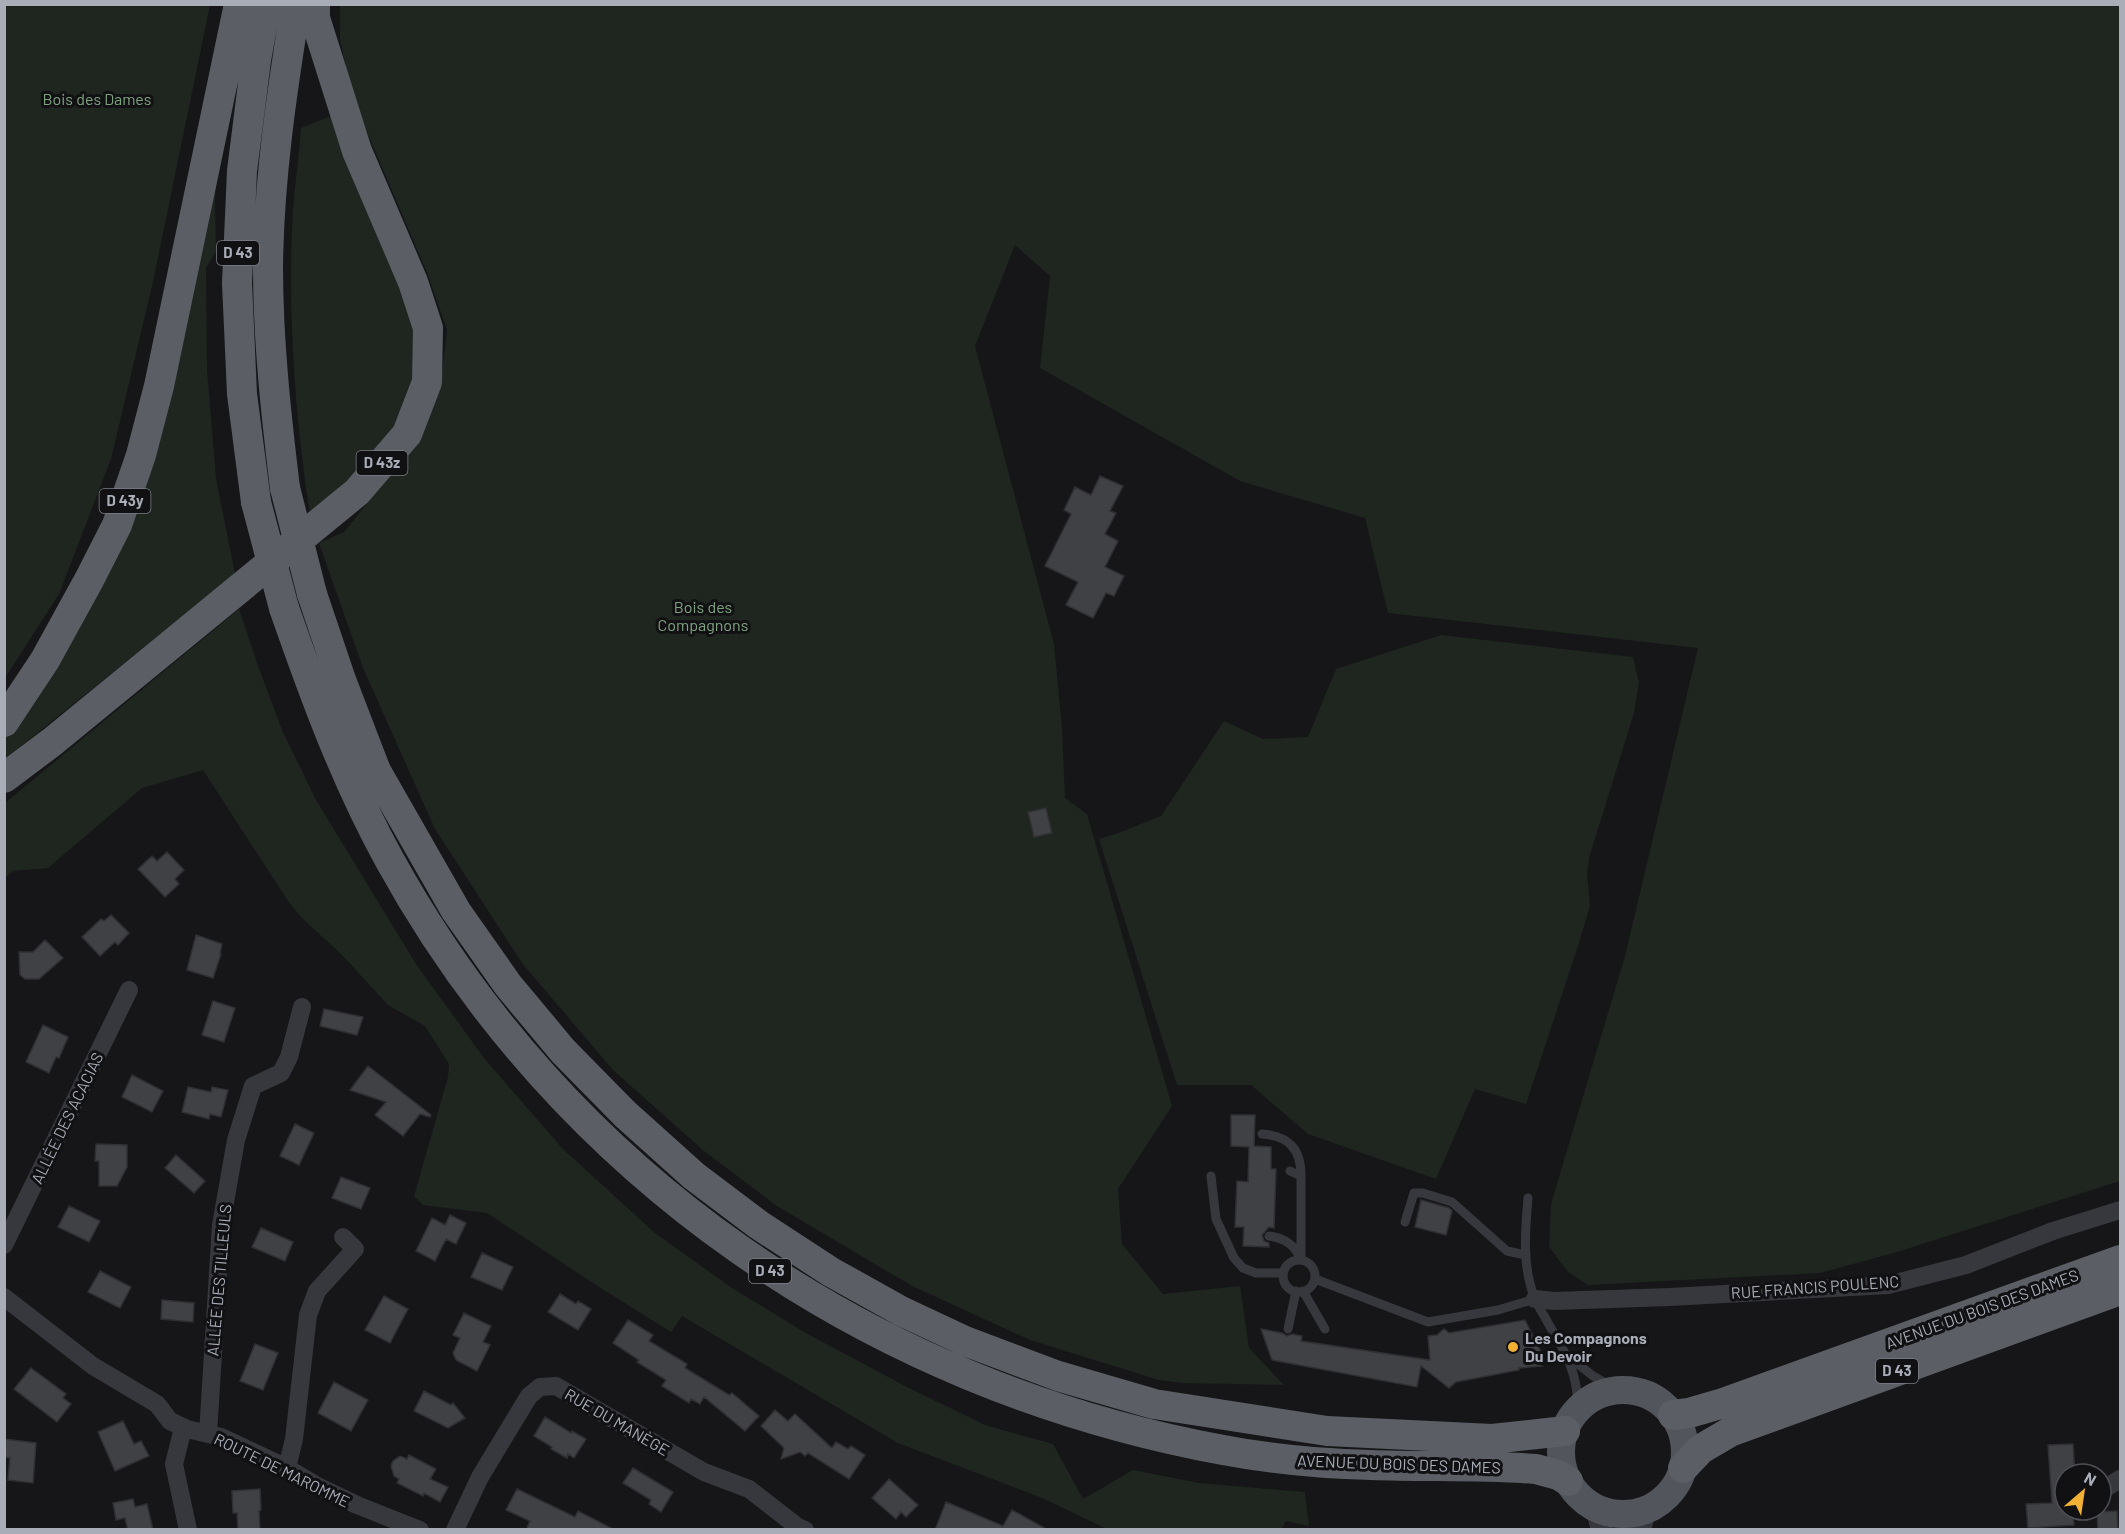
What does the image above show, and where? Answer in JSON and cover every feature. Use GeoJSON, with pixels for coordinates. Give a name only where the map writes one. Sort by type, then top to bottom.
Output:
{"type":"FeatureCollection","features":[{"type":"Feature","properties":{"kind":"highway","name":"D 43y"},"geometry":{"type":"LineString","coordinates":[[4,722],[45,660],[117,525],[141,455],[159,386],[239,4]]}},
{"type":"Feature","properties":{"kind":"highway","name":"AVENUE DU BOIS DES DAMES"},"geometry":{"type":"LineString","coordinates":[[266,4],[256,60],[242,171],[237,283],[242,394],[256,502],[284,608],[317,703],[356,795],[390,861],[427,922],[463,976],[502,1028],[538,1070],[596,1132],[644,1176],[685,1211],[754,1260],[824,1304],[882,1336],[945,1366],[1014,1394],[1128,1430],[1226,1451],[1291,1460],[1366,1465],[1536,1469],[1558,1475],[1568,1481]]}},
{"type":"Feature","properties":{"kind":"highway","name":"AVENUE DU BOIS DES DAMES"},"geometry":{"type":"LineString","coordinates":[[296,4],[278,117],[268,266],[272,378],[285,488],[312,594],[341,680],[376,771],[456,911],[508,985],[564,1051],[625,1114],[694,1176],[759,1225],[831,1272],[901,1311],[965,1341],[1058,1376],[1154,1404],[1327,1431],[1492,1439],[1571,1420]]}},
{"type":"Feature","properties":{"kind":"highway","name":"D 43z"},"geometry":{"type":"LineString","coordinates":[[4,778],[61,735],[357,492],[407,434],[427,382],[428,328],[413,282],[357,151],[315,18],[315,4]]}},
{"type":"Feature","properties":{"kind":"highway","name":"AVENUE DU BOIS DES DAMES"},"geometry":{"type":"LineString","coordinates":[[1673,1415],[1720,1404],[2121,1260]]}},
{"type":"Feature","properties":{"kind":"highway","name":"AVENUE DU BOIS DES DAMES"},"geometry":{"type":"LineString","coordinates":[[1683,1468],[1701,1449],[1730,1432],[2121,1290]]}},
{"type":"Feature","properties":{"kind":"main road"},"geometry":{"type":"LineString","coordinates":[[1618,1390],[1639,1392],[1658,1400],[1673,1415],[1682,1431],[1685,1450],[1683,1468],[1677,1483],[1643,1520],[1620,1514],[1599,1518],[1568,1481],[1562,1465],[1561,1448],[1571,1420],[1590,1400],[1603,1393],[1618,1390]]}},
{"type":"Feature","properties":{"kind":"street","name":"ALLÉE DES ACACIAS"},"geometry":{"type":"LineString","coordinates":[[4,1245],[129,990]]}},
{"type":"Feature","properties":{"kind":"street","name":"ALLÉE DES TILLEULS"},"geometry":{"type":"LineString","coordinates":[[208,1434],[221,1224],[236,1140],[253,1086],[281,1073],[289,1057],[302,1006]]}},
{"type":"Feature","properties":{"kind":"street","name":"RUE FRANCIS POULENC"},"geometry":{"type":"LineString","coordinates":[[1534,1299],[1554,1301],[1670,1297],[1888,1285],[1966,1265],[2053,1231],[2121,1210]]}},
{"type":"Feature","properties":{"kind":"street"},"geometry":{"type":"LineString","coordinates":[[287,1468],[294,1439],[308,1315],[317,1291],[355,1248],[343,1237]]}},
{"type":"Feature","properties":{"kind":"street","name":"ROUTE DE MAROMME"},"geometry":{"type":"LineString","coordinates":[[4,1298],[93,1366],[157,1404],[170,1421],[183,1428],[221,1437],[357,1505],[420,1530]]}},
{"type":"Feature","properties":{"kind":"street","name":"RUE DU MANÈGE"},"geometry":{"type":"LineString","coordinates":[[455,1530],[480,1477],[529,1396],[540,1387],[556,1386],[704,1472],[749,1489],[805,1530]]}},
{"type":"Feature","properties":{"kind":"street"},"geometry":{"type":"LineString","coordinates":[[183,1428],[174,1464],[188,1530]]}},
{"type":"Feature","properties":{"kind":"lane"},"geometry":{"type":"LineString","coordinates":[[1262,1134],[1277,1136],[1287,1141],[1298,1152],[1301,1161],[1301,1260]]}},
{"type":"Feature","properties":{"kind":"lane"},"geometry":{"type":"LineString","coordinates":[[1290,1171],[1301,1176]]}},
{"type":"Feature","properties":{"kind":"lane"},"geometry":{"type":"LineString","coordinates":[[1211,1176],[1216,1219],[1234,1258],[1243,1268],[1256,1273],[1283,1273]]}},
{"type":"Feature","properties":{"kind":"lane"},"geometry":{"type":"LineString","coordinates":[[1405,1222],[1414,1193],[1422,1193],[1452,1202],[1507,1251],[1526,1255]]}},
{"type":"Feature","properties":{"kind":"lane"},"geometry":{"type":"LineString","coordinates":[[1528,1198],[1524,1241],[1534,1299],[1568,1356],[1578,1386],[1571,1420]]}},
{"type":"Feature","properties":{"kind":"lane"},"geometry":{"type":"LineString","coordinates":[[1269,1236],[1286,1241],[1296,1249],[1301,1260],[1313,1269],[1314,1279],[1310,1286],[1299,1291],[1288,1329]]}},
{"type":"Feature","properties":{"kind":"lane"},"geometry":{"type":"LineString","coordinates":[[1301,1260],[1288,1264],[1283,1273],[1287,1286],[1299,1291],[1325,1329]]}},
{"type":"Feature","properties":{"kind":"lane"},"geometry":{"type":"LineString","coordinates":[[1314,1279],[1428,1322],[1498,1310],[1534,1299]]}},
{"type":"Feature","properties":{"kind":"lane"},"geometry":{"type":"LineString","coordinates":[[1568,1356],[1593,1376],[1618,1390]]}},
{"type":"Feature","properties":{"kind":"green space","name":"Bois des Dames"},"geometry":{"type":"Polygon","coordinates":[[[5,4],[210,5],[153,282],[111,459],[59,594],[5,678],[5,4]]]}},
{"type":"Feature","properties":{"kind":"green space","name":"Bois des Compagnons"},"geometry":{"type":"Polygon","coordinates":[[[340,5],[2120,5],[2120,1181],[1897,1252],[1820,1273],[1588,1285],[1568,1272],[1549,1247],[1551,1204],[1625,956],[1698,648],[1388,613],[1365,518],[1240,481],[1040,368],[1050,276],[1015,245],[975,346],[1054,644],[1062,728],[1065,798],[1087,814],[1172,1106],[1118,1189],[1122,1244],[1163,1294],[1240,1286],[1249,1348],[1284,1385],[1183,1383],[1159,1380],[1030,1340],[912,1286],[777,1206],[704,1151],[613,1070],[522,963],[435,829],[363,668],[319,543],[344,532],[419,439],[440,390],[447,330],[428,275],[353,99],[340,39],[340,5]]]}},
{"type":"Feature","properties":{"kind":"green space"},"geometry":{"type":"Polygon","coordinates":[[[331,116],[410,308],[418,337],[416,372],[394,433],[311,520],[305,483],[294,366],[291,248],[301,128],[331,116]]]}},
{"type":"Feature","properties":{"kind":"green space"},"geometry":{"type":"Polygon","coordinates":[[[219,151],[215,200],[216,251],[206,268],[207,369],[216,479],[235,574],[5,759],[5,733],[90,595],[219,151]]]}},
{"type":"Feature","properties":{"kind":"green space"},"geometry":{"type":"Polygon","coordinates":[[[239,609],[282,730],[316,800],[416,964],[484,1058],[563,1149],[655,1233],[732,1288],[804,1332],[907,1387],[985,1425],[1053,1444],[1083,1499],[1133,1470],[1199,1483],[1305,1492],[1309,1526],[1286,1521],[1281,1530],[1107,1529],[1042,1498],[898,1443],[682,1316],[671,1332],[487,1213],[423,1205],[414,1196],[448,1077],[449,1064],[425,1026],[388,1005],[290,904],[203,770],[142,788],[48,868],[13,871],[5,878],[5,803],[239,609]]]}},
{"type":"Feature","properties":{"kind":"green space"},"geometry":{"type":"Polygon","coordinates":[[[1441,635],[1633,657],[1639,682],[1634,713],[1589,858],[1587,874],[1590,906],[1526,1104],[1475,1089],[1436,1179],[1308,1134],[1251,1085],[1177,1085],[1099,839],[1161,816],[1224,721],[1263,739],[1308,737],[1336,669],[1441,635]]]}},
{"type":"Feature","properties":{"kind":"building"},"geometry":{"type":"Polygon","coordinates":[[[1100,476],[1123,486],[1110,511],[1116,513],[1105,534],[1118,541],[1105,567],[1124,576],[1114,596],[1106,593],[1093,618],[1066,605],[1078,582],[1045,566],[1071,514],[1064,510],[1075,487],[1091,495],[1100,476]]]}},
{"type":"Feature","properties":{"kind":"building"},"geometry":{"type":"Polygon","coordinates":[[[1046,808],[1052,833],[1034,837],[1028,812],[1046,808]]]}},
{"type":"Feature","properties":{"kind":"building"},"geometry":{"type":"Polygon","coordinates":[[[167,852],[184,870],[175,879],[179,884],[165,897],[138,869],[152,856],[157,861],[167,852]]]}},
{"type":"Feature","properties":{"kind":"building"},"geometry":{"type":"Polygon","coordinates":[[[111,915],[129,933],[118,945],[115,942],[100,956],[82,937],[101,919],[104,921],[111,915]]]}},
{"type":"Feature","properties":{"kind":"building"},"geometry":{"type":"Polygon","coordinates":[[[196,935],[222,944],[213,978],[187,970],[196,935]]]}},
{"type":"Feature","properties":{"kind":"building"},"geometry":{"type":"Polygon","coordinates":[[[45,940],[63,958],[39,979],[25,979],[20,975],[19,952],[33,952],[45,940]]]}},
{"type":"Feature","properties":{"kind":"building"},"geometry":{"type":"Polygon","coordinates":[[[213,1001],[235,1008],[224,1042],[202,1035],[213,1001]]]}},
{"type":"Feature","properties":{"kind":"building"},"geometry":{"type":"Polygon","coordinates":[[[324,1009],[363,1017],[357,1035],[320,1026],[324,1009]]]}},
{"type":"Feature","properties":{"kind":"building"},"geometry":{"type":"Polygon","coordinates":[[[43,1025],[68,1037],[59,1058],[56,1057],[49,1073],[26,1062],[43,1025]]]}},
{"type":"Feature","properties":{"kind":"building"},"geometry":{"type":"Polygon","coordinates":[[[368,1066],[431,1115],[430,1117],[420,1114],[403,1136],[375,1115],[386,1102],[350,1090],[368,1066]]]}},
{"type":"Feature","properties":{"kind":"building"},"geometry":{"type":"Polygon","coordinates":[[[132,1075],[163,1091],[152,1112],[122,1097],[132,1075]]]}},
{"type":"Feature","properties":{"kind":"building"},"geometry":{"type":"Polygon","coordinates":[[[188,1087],[211,1092],[212,1087],[228,1090],[221,1117],[210,1114],[209,1119],[182,1112],[188,1087]]]}},
{"type":"Feature","properties":{"kind":"building"},"geometry":{"type":"Polygon","coordinates":[[[1231,1115],[1255,1115],[1254,1146],[1271,1147],[1271,1169],[1276,1169],[1274,1228],[1269,1227],[1262,1235],[1264,1241],[1269,1243],[1269,1247],[1243,1246],[1244,1227],[1235,1227],[1237,1181],[1248,1182],[1249,1147],[1231,1146],[1231,1115]]]}},
{"type":"Feature","properties":{"kind":"building"},"geometry":{"type":"Polygon","coordinates":[[[295,1124],[314,1133],[299,1165],[280,1156],[295,1124]]]}},
{"type":"Feature","properties":{"kind":"building"},"geometry":{"type":"Polygon","coordinates":[[[96,1144],[127,1145],[127,1167],[117,1186],[99,1186],[99,1161],[95,1161],[96,1144]]]}},
{"type":"Feature","properties":{"kind":"building"},"geometry":{"type":"Polygon","coordinates":[[[176,1155],[205,1181],[194,1193],[165,1168],[176,1155]]]}},
{"type":"Feature","properties":{"kind":"building"},"geometry":{"type":"Polygon","coordinates":[[[341,1177],[370,1188],[361,1209],[332,1198],[341,1177]]]}},
{"type":"Feature","properties":{"kind":"building"},"geometry":{"type":"Polygon","coordinates":[[[1421,1200],[1449,1208],[1452,1211],[1446,1235],[1415,1227],[1421,1200]]]}},
{"type":"Feature","properties":{"kind":"building"},"geometry":{"type":"Polygon","coordinates":[[[69,1206],[100,1221],[89,1242],[58,1227],[69,1206]]]}},
{"type":"Feature","properties":{"kind":"building"},"geometry":{"type":"Polygon","coordinates":[[[450,1215],[466,1223],[456,1244],[446,1239],[435,1261],[416,1251],[432,1218],[445,1225],[450,1215]]]}},
{"type":"Feature","properties":{"kind":"building"},"geometry":{"type":"Polygon","coordinates":[[[261,1228],[293,1242],[285,1261],[252,1247],[261,1228]]]}},
{"type":"Feature","properties":{"kind":"building"},"geometry":{"type":"Polygon","coordinates":[[[482,1253],[513,1267],[502,1290],[471,1277],[482,1253]]]}},
{"type":"Feature","properties":{"kind":"building"},"geometry":{"type":"Polygon","coordinates":[[[100,1271],[131,1287],[120,1308],[88,1292],[100,1271]]]}},
{"type":"Feature","properties":{"kind":"building"},"geometry":{"type":"Polygon","coordinates":[[[560,1294],[576,1304],[578,1301],[591,1309],[578,1330],[548,1312],[560,1294]]]}},
{"type":"Feature","properties":{"kind":"building"},"geometry":{"type":"Polygon","coordinates":[[[384,1296],[408,1309],[390,1343],[365,1330],[384,1296]]]}},
{"type":"Feature","properties":{"kind":"building"},"geometry":{"type":"Polygon","coordinates":[[[162,1300],[194,1303],[193,1322],[161,1319],[162,1300]]]}},
{"type":"Feature","properties":{"kind":"building"},"geometry":{"type":"Polygon","coordinates":[[[464,1313],[491,1326],[483,1342],[490,1345],[477,1371],[456,1360],[453,1353],[460,1338],[453,1335],[464,1313]]]}},
{"type":"Feature","properties":{"kind":"building"},"geometry":{"type":"Polygon","coordinates":[[[628,1320],[653,1335],[649,1341],[687,1364],[685,1368],[729,1395],[732,1393],[759,1416],[745,1431],[704,1397],[700,1404],[691,1399],[689,1403],[662,1386],[666,1380],[637,1362],[639,1360],[613,1343],[628,1320]]]}},
{"type":"Feature","properties":{"kind":"building"},"geometry":{"type":"Polygon","coordinates":[[[1525,1320],[1544,1358],[1542,1359],[1544,1363],[1540,1364],[1542,1366],[1519,1368],[1519,1370],[1456,1382],[1449,1388],[1421,1366],[1417,1387],[1272,1360],[1261,1329],[1287,1336],[1292,1334],[1302,1336],[1301,1341],[1430,1360],[1428,1336],[1437,1335],[1444,1329],[1449,1333],[1525,1320]]]}},
{"type":"Feature","properties":{"kind":"building"},"geometry":{"type":"Polygon","coordinates":[[[255,1344],[278,1353],[263,1390],[240,1381],[255,1344]]]}},
{"type":"Feature","properties":{"kind":"building"},"geometry":{"type":"Polygon","coordinates":[[[31,1368],[66,1394],[63,1398],[71,1404],[57,1422],[14,1389],[31,1368]]]}},
{"type":"Feature","properties":{"kind":"building"},"geometry":{"type":"Polygon","coordinates":[[[334,1382],[368,1400],[351,1431],[318,1413],[334,1382]]]}},
{"type":"Feature","properties":{"kind":"building"},"geometry":{"type":"Polygon","coordinates":[[[424,1391],[451,1405],[453,1403],[465,1418],[448,1428],[414,1411],[424,1391]]]}},
{"type":"Feature","properties":{"kind":"building"},"geometry":{"type":"Polygon","coordinates":[[[775,1410],[788,1421],[795,1414],[832,1448],[836,1442],[848,1449],[851,1446],[865,1455],[849,1479],[808,1453],[805,1456],[800,1452],[781,1459],[784,1448],[761,1426],[775,1410]]]}},
{"type":"Feature","properties":{"kind":"building"},"geometry":{"type":"Polygon","coordinates":[[[545,1417],[571,1433],[572,1431],[586,1439],[574,1458],[568,1454],[567,1458],[534,1436],[545,1417]]]}},
{"type":"Feature","properties":{"kind":"building"},"geometry":{"type":"Polygon","coordinates":[[[123,1421],[134,1444],[141,1441],[149,1456],[115,1471],[98,1432],[123,1421]]]}},
{"type":"Feature","properties":{"kind":"building"},"geometry":{"type":"Polygon","coordinates":[[[4,1439],[36,1443],[33,1483],[8,1480],[10,1458],[4,1457],[4,1439]]]}},
{"type":"Feature","properties":{"kind":"building"},"geometry":{"type":"Polygon","coordinates":[[[2073,1444],[2074,1462],[2053,1462],[2053,1522],[2074,1522],[2074,1525],[2028,1528],[2026,1504],[2052,1503],[2048,1445],[2073,1444]]]}},
{"type":"Feature","properties":{"kind":"building"},"geometry":{"type":"Polygon","coordinates":[[[409,1455],[436,1469],[430,1479],[448,1487],[440,1502],[397,1483],[399,1479],[394,1476],[391,1466],[393,1461],[400,1456],[407,1459],[409,1455]]]}},
{"type":"Feature","properties":{"kind":"building"},"geometry":{"type":"Polygon","coordinates":[[[633,1468],[673,1492],[661,1512],[649,1504],[651,1500],[623,1483],[633,1468]]]}},
{"type":"Feature","properties":{"kind":"building"},"geometry":{"type":"Polygon","coordinates":[[[889,1479],[918,1505],[906,1517],[901,1512],[896,1519],[872,1498],[889,1479]]]}},
{"type":"Feature","properties":{"kind":"building"},"geometry":{"type":"Polygon","coordinates":[[[260,1489],[260,1530],[238,1530],[237,1513],[233,1513],[232,1491],[260,1489]]]}},
{"type":"Feature","properties":{"kind":"building"},"geometry":{"type":"Polygon","coordinates":[[[517,1489],[575,1517],[578,1511],[615,1530],[526,1530],[530,1521],[506,1510],[517,1489]]]}},
{"type":"Feature","properties":{"kind":"building"},"geometry":{"type":"Polygon","coordinates":[[[133,1499],[135,1507],[147,1504],[153,1530],[128,1530],[125,1518],[116,1520],[113,1503],[133,1499]]]}},
{"type":"Feature","properties":{"kind":"building"},"geometry":{"type":"Polygon","coordinates":[[[946,1502],[1003,1526],[1012,1510],[1048,1530],[935,1530],[946,1502]]]}},
{"type":"Feature","properties":{"kind":"building"},"geometry":{"type":"Polygon","coordinates":[[[2113,1511],[2117,1511],[2118,1530],[2098,1530],[2098,1522],[2113,1522],[2113,1511]]]}},
{"type":"Feature","properties":{"kind":"place","name":"Les Compagnons Du Devoir"},"geometry":{"type":"Point","coordinates":[1513,1347]}}]}
